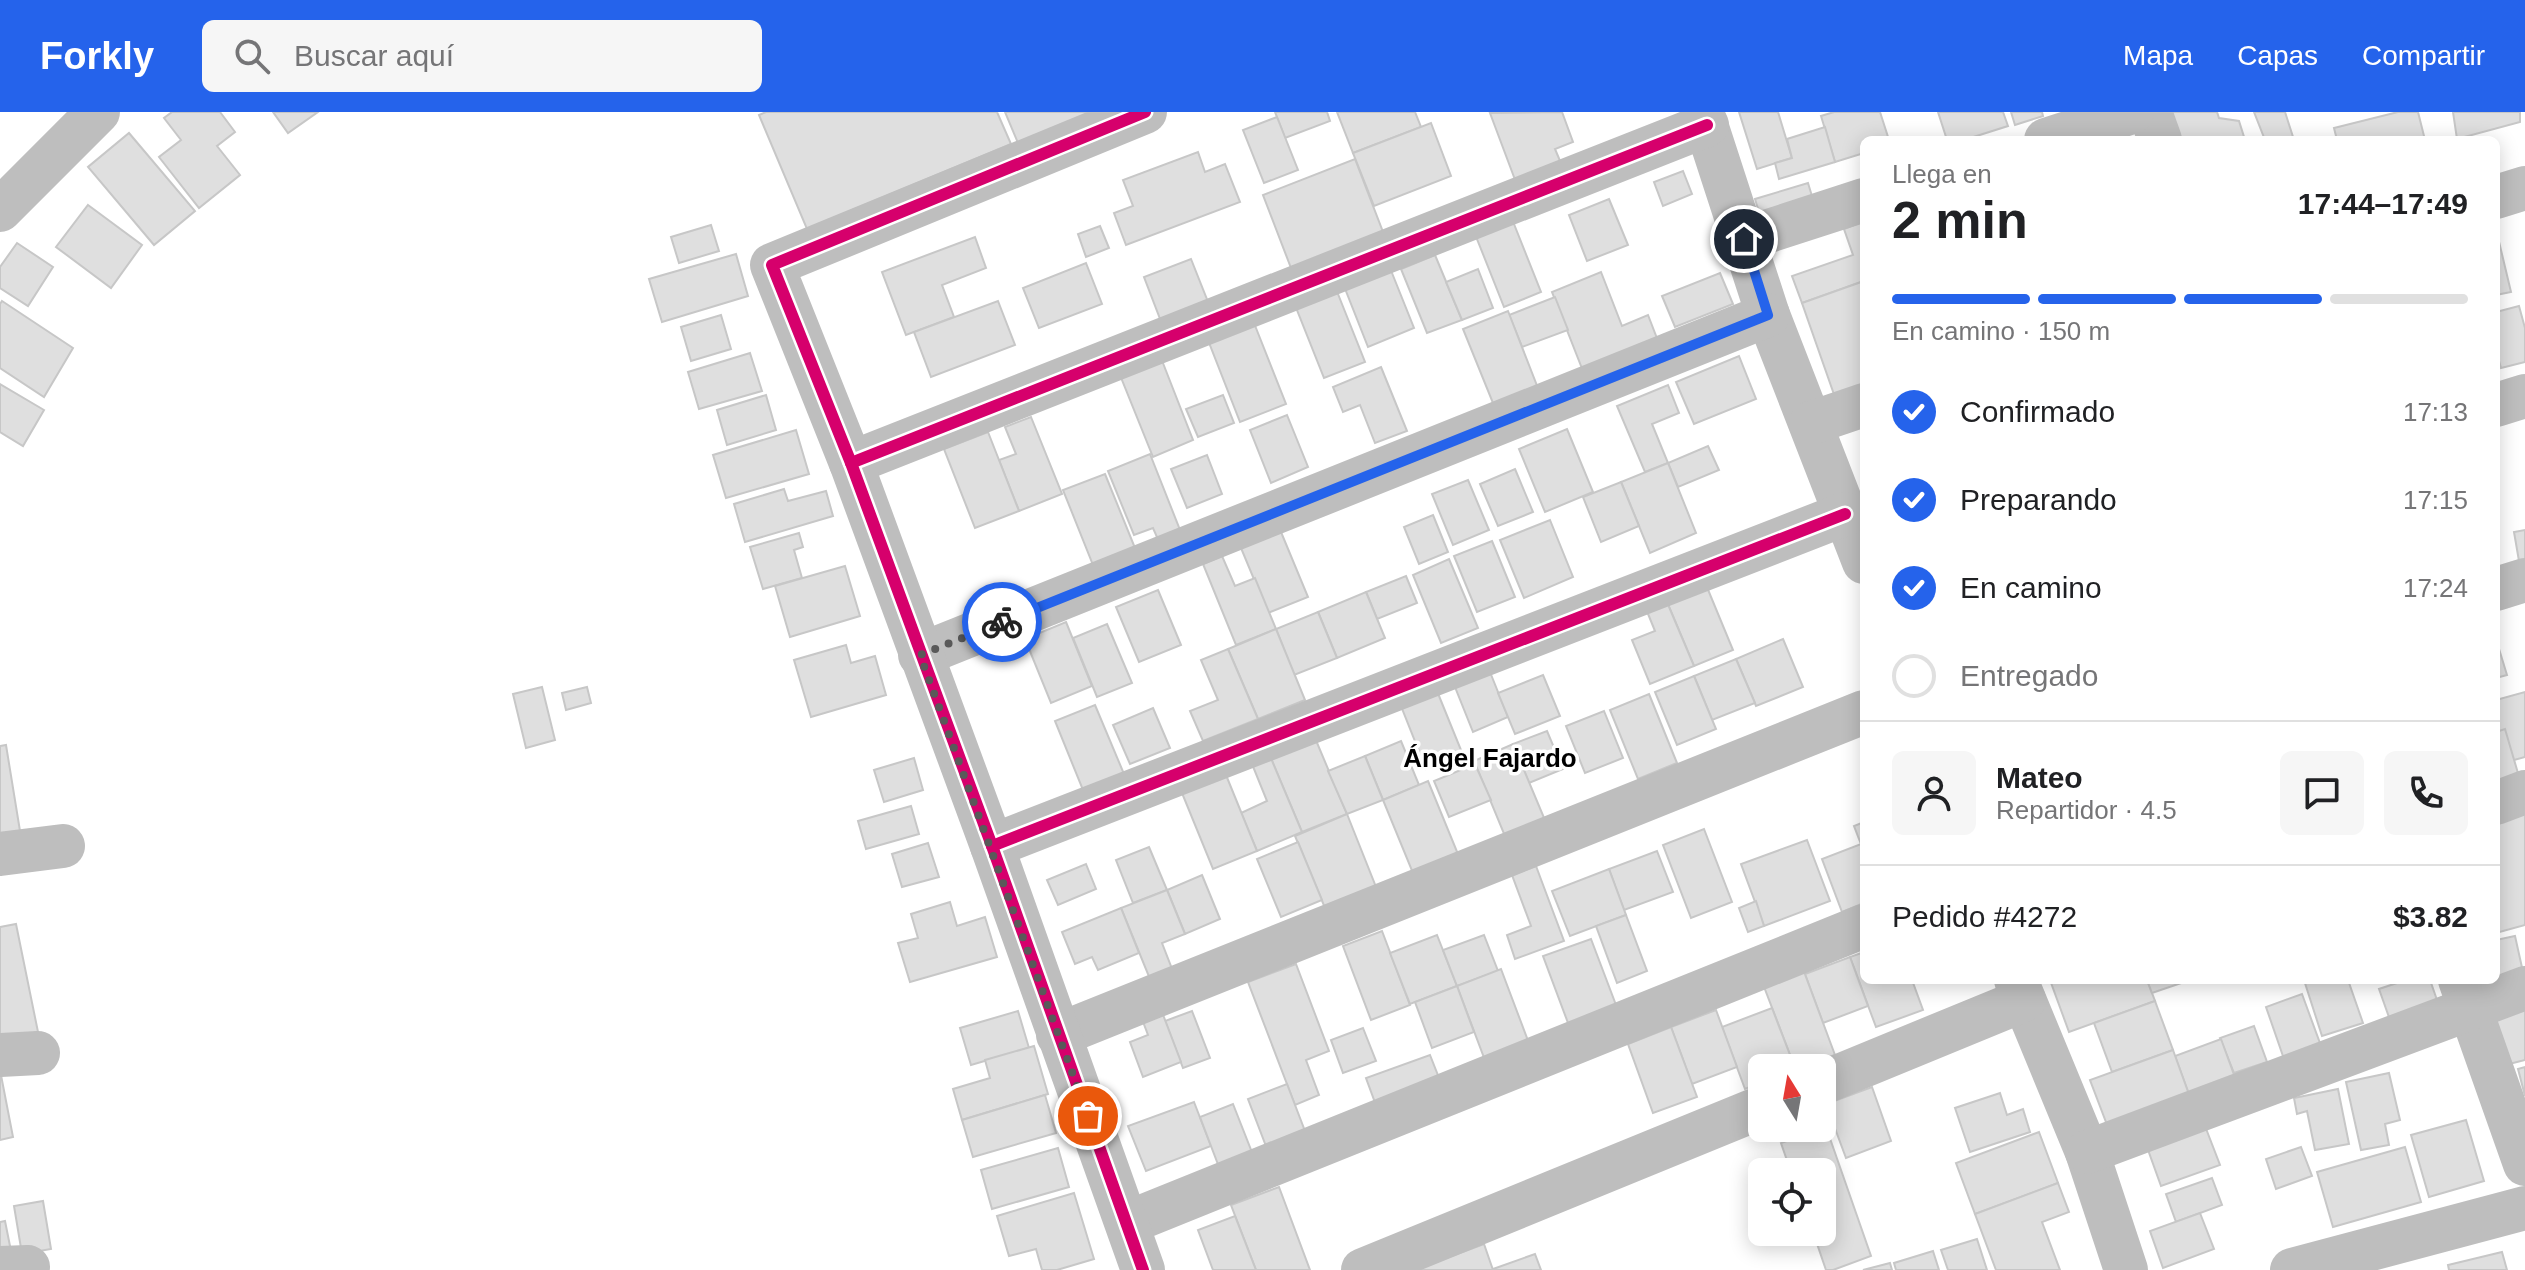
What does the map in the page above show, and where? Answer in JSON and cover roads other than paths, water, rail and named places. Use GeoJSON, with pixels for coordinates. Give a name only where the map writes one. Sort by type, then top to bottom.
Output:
{"type":"FeatureCollection","features":[{"type":"Feature","properties":{"kind":"street"},"geometry":{"type":"LineString","coordinates":[[1,207],[98,112]]}},
{"type":"Feature","properties":{"kind":"street"},"geometry":{"type":"LineString","coordinates":[[1143,1270],[851,463],[772,265],[1145,112]]}},
{"type":"Feature","properties":{"kind":"street"},"geometry":{"type":"LineString","coordinates":[[2058,136],[2132,112]]}},
{"type":"Feature","properties":{"kind":"street"},"geometry":{"type":"LineString","coordinates":[[2150,112],[2159,136]]}},
{"type":"Feature","properties":{"kind":"street"},"geometry":{"type":"LineString","coordinates":[[851,463],[1705,119],[1768,315],[1860,552]]}},
{"type":"Feature","properties":{"kind":"street"},"geometry":{"type":"LineString","coordinates":[[2500,196],[2525,188]]}},
{"type":"Feature","properties":{"kind":"street"},"geometry":{"type":"LineString","coordinates":[[1744,239],[1860,201]]}},
{"type":"Feature","properties":{"kind":"street"},"geometry":{"type":"LineString","coordinates":[[920,655],[1768,315]]}},
{"type":"Feature","properties":{"kind":"street"},"geometry":{"type":"LineString","coordinates":[[2500,404],[2525,396]]}},
{"type":"Feature","properties":{"kind":"street"},"geometry":{"type":"LineString","coordinates":[[1811,423],[1860,406]]}},
{"type":"Feature","properties":{"kind":"street"},"geometry":{"type":"LineString","coordinates":[[992,846],[1845,514]]}},
{"type":"Feature","properties":{"kind":"street"},"geometry":{"type":"LineString","coordinates":[[2500,588],[2525,580]]}},
{"type":"Feature","properties":{"kind":"street"},"geometry":{"type":"LineString","coordinates":[[1058,1035],[1860,714]]}},
{"type":"Feature","properties":{"kind":"street"},"geometry":{"type":"LineString","coordinates":[[2500,801],[2525,792]]}},
{"type":"Feature","properties":{"kind":"street"},"geometry":{"type":"LineString","coordinates":[[0,854],[63,846]]}},
{"type":"Feature","properties":{"kind":"street"},"geometry":{"type":"LineString","coordinates":[[1127,1223],[1860,928]]}},
{"type":"Feature","properties":{"kind":"street"},"geometry":{"type":"LineString","coordinates":[[2087,1152],[2465,993],[2525,988]]}},
{"type":"Feature","properties":{"kind":"street"},"geometry":{"type":"LineString","coordinates":[[1836,1076],[2020,990],[2087,1152],[2126,1270]]}},
{"type":"Feature","properties":{"kind":"street"},"geometry":{"type":"LineString","coordinates":[[2465,993],[2525,1164]]}},
{"type":"Feature","properties":{"kind":"street"},"geometry":{"type":"LineString","coordinates":[[1363,1270],[1748,1113]]}},
{"type":"Feature","properties":{"kind":"street"},"geometry":{"type":"LineString","coordinates":[[2292,1270],[2523,1216]]}},
{"type":"Feature","properties":{"kind":"district","name":"Ángel Fajardo"},"geometry":{"type":"Point","coordinates":[1490,758]}}]}
